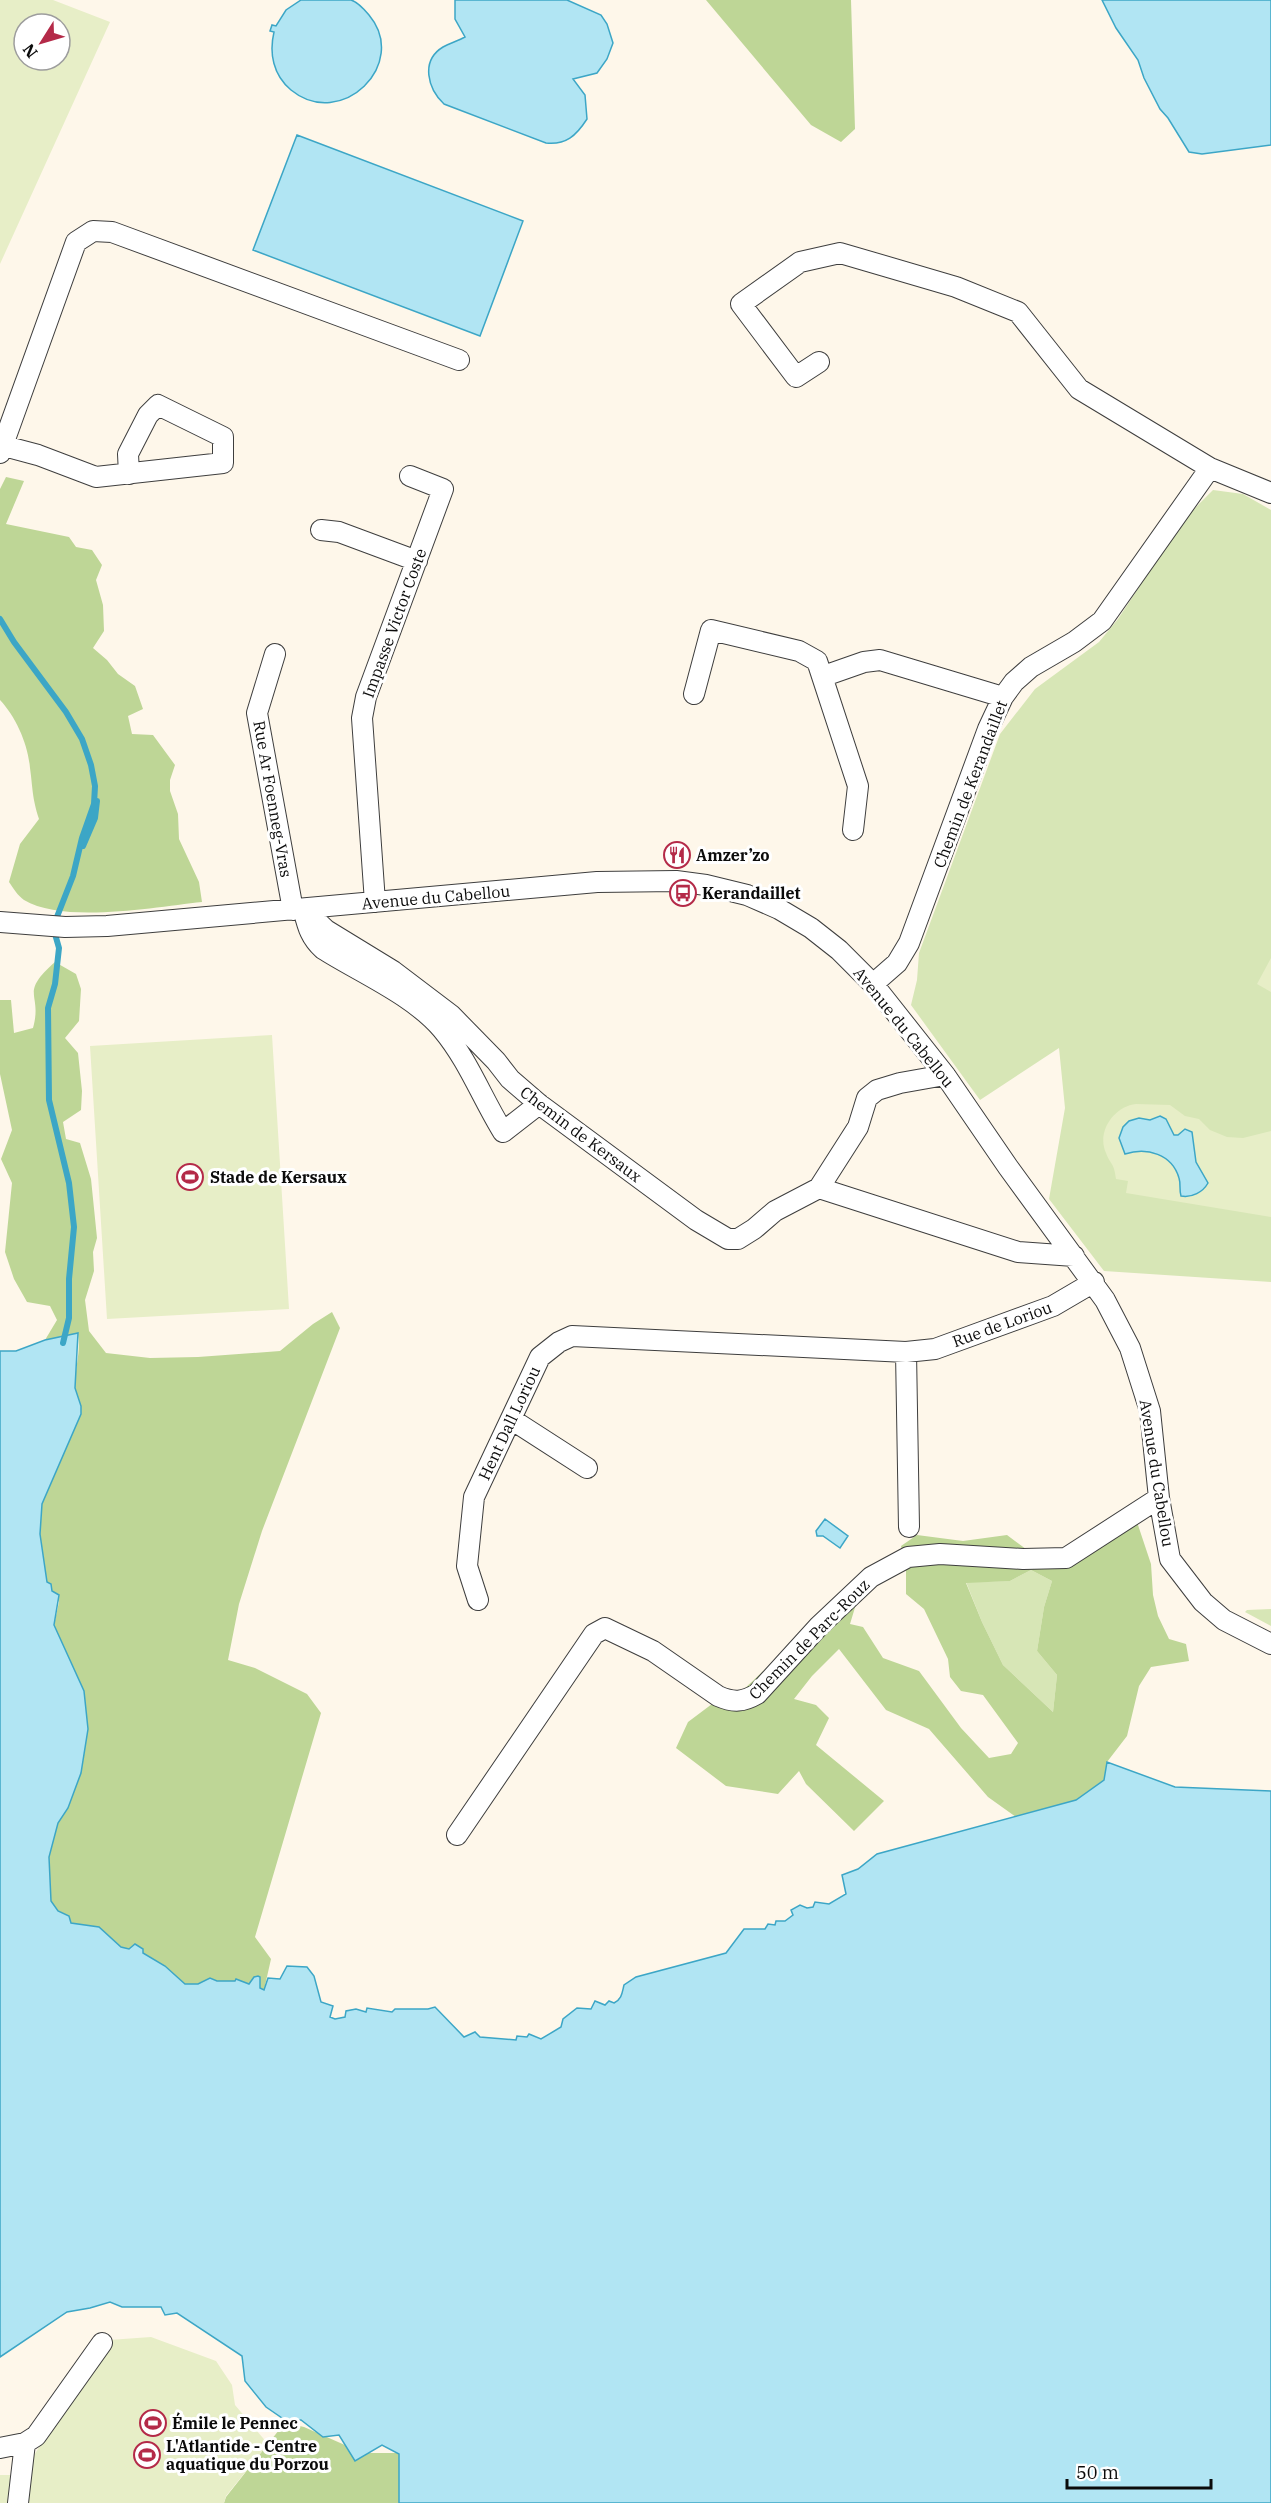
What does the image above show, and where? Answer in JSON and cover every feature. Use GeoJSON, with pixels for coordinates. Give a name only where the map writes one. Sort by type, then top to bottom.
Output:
{"type":"FeatureCollection","features":[{"type":"Feature","properties":{"kind":"street"},"geometry":{"type":"LineString","coordinates":[[129,474],[129,454],[148,415],[158,405],[223,437],[223,463],[129,474],[96,477],[38,455],[1,448],[76,242],[93,231],[112,232],[459,360]]}},
{"type":"Feature","properties":{"kind":"street"},"geometry":{"type":"LineString","coordinates":[[819,362],[796,377],[741,304],[800,262],[840,253],[956,287],[1018,312],[1079,389],[1210,468],[1271,494]]}},
{"type":"Feature","properties":{"kind":"street","name":"Chemin de Kerandaillet"},"geometry":{"type":"LineString","coordinates":[[873,984],[897,963],[909,943],[988,729],[1003,697],[1014,682],[1031,667],[1074,642],[1102,621],[1210,468]]}},
{"type":"Feature","properties":{"kind":"street","name":"Impasse Victor Coste"},"geometry":{"type":"LineString","coordinates":[[375,902],[362,718],[366,697],[443,489],[410,476]]}},
{"type":"Feature","properties":{"kind":"street"},"geometry":{"type":"LineString","coordinates":[[321,530],[339,532],[417,561]]}},
{"type":"Feature","properties":{"kind":"street"},"geometry":{"type":"LineString","coordinates":[[694,694],[711,630],[799,651],[817,660],[858,786],[853,830]]}},
{"type":"Feature","properties":{"kind":"street","name":"Rue Ar Foenneg-Vras"},"geometry":{"type":"LineString","coordinates":[[275,654],[257,713],[298,909],[308,930],[323,949],[409,1001],[441,1028],[464,1059],[488,1108],[503,1132],[539,1104]]}},
{"type":"Feature","properties":{"kind":"street"},"geometry":{"type":"LineString","coordinates":[[824,676],[864,662],[880,660],[1003,697]]}},
{"type":"Feature","properties":{"kind":"street","name":"Avenue du Cabellou"},"geometry":{"type":"LineString","coordinates":[[0,922],[65,927],[107,926],[597,882],[676,881],[706,885],[747,896],[779,909],[825,939],[873,984],[945,1075],[1008,1167],[1094,1282],[1130,1348],[1150,1411],[1158,1498],[1170,1558],[1203,1602],[1224,1620],[1271,1644]]}},
{"type":"Feature","properties":{"kind":"street","name":"Chemin de Kersaux"},"geometry":{"type":"LineString","coordinates":[[298,909],[326,930],[393,971],[451,1015],[496,1061],[510,1079],[539,1104],[687,1214],[728,1239],[738,1239],[776,1211],[819,1188],[858,1127],[867,1098],[877,1090],[900,1083],[945,1075]]}},
{"type":"Feature","properties":{"kind":"street"},"geometry":{"type":"LineString","coordinates":[[819,1188],[1018,1252],[1074,1256]]}},
{"type":"Feature","properties":{"kind":"street","name":"Rue de Loriou"},"geometry":{"type":"LineString","coordinates":[[756,1345],[906,1352],[935,1349],[1053,1306],[1094,1282]]}},
{"type":"Feature","properties":{"kind":"street","name":"Hent Dall Loriou"},"geometry":{"type":"LineString","coordinates":[[478,1600],[467,1566],[474,1497],[540,1357],[559,1341],[572,1336],[756,1345]]}},
{"type":"Feature","properties":{"kind":"street"},"geometry":{"type":"LineString","coordinates":[[906,1352],[909,1527]]}},
{"type":"Feature","properties":{"kind":"street"},"geometry":{"type":"LineString","coordinates":[[511,1419],[587,1468]]}},
{"type":"Feature","properties":{"kind":"street","name":"Chemin de Parc-Rouz"},"geometry":{"type":"LineString","coordinates":[[457,1835],[594,1634],[605,1628],[653,1651],[718,1696],[730,1701],[745,1701],[758,1694],[819,1626],[871,1577],[908,1557],[940,1554],[1023,1559],[1066,1558],[1158,1498]]}},
{"type":"Feature","properties":{"kind":"street"},"geometry":{"type":"LineString","coordinates":[[0,2448],[25,2443],[36,2436],[102,2343]]}},
{"type":"Feature","properties":{"kind":"street"},"geometry":{"type":"LineString","coordinates":[[18,2503],[25,2443]]}},
{"type":"Feature","properties":{"kind":"green space"},"geometry":{"type":"Polygon","coordinates":[[[0,0],[53,0],[110,22],[0,264],[0,0]]]}},
{"type":"Feature","properties":{"kind":"green space"},"geometry":{"type":"Polygon","coordinates":[[[706,0],[851,0],[855,129],[841,142],[811,125],[706,0]]]}},
{"type":"Feature","properties":{"kind":"green space"},"geometry":{"type":"Polygon","coordinates":[[[6,477],[24,481],[6,524],[69,537],[76,547],[92,550],[102,565],[96,580],[103,605],[104,631],[93,648],[118,674],[135,686],[143,709],[128,716],[132,734],[153,735],[175,765],[170,780],[170,791],[178,814],[179,839],[199,882],[202,902],[110,912],[62,911],[41,907],[24,900],[9,882],[20,844],[39,819],[24,740],[11,714],[0,700],[0,489],[6,477]]]}},
{"type":"Feature","properties":{"kind":"green space"},"geometry":{"type":"Polygon","coordinates":[[[1213,490],[1243,494],[1271,510],[1271,1282],[1104,1271],[1049,1199],[1065,1108],[1059,1048],[980,1100],[911,1005],[917,980],[919,953],[1000,734],[1035,689],[1099,642],[1118,619],[1184,519],[1213,490]]]}},
{"type":"Feature","properties":{"kind":"green space"},"geometry":{"type":"Polygon","coordinates":[[[1271,958],[1271,992],[1257,984],[1271,958]]]}},
{"type":"Feature","properties":{"kind":"green space"},"geometry":{"type":"Polygon","coordinates":[[[55,962],[76,974],[81,989],[79,1021],[65,1038],[78,1053],[82,1091],[81,1110],[63,1122],[66,1139],[80,1143],[91,1179],[97,1238],[93,1252],[94,1271],[85,1300],[89,1331],[106,1353],[150,1358],[280,1351],[313,1324],[332,1312],[340,1328],[262,1531],[239,1604],[228,1660],[255,1668],[307,1694],[321,1713],[255,1937],[271,1959],[264,1990],[260,1988],[260,1977],[249,1984],[224,1982],[210,1978],[198,1984],[185,1985],[165,1966],[142,1953],[143,1949],[135,1944],[129,1949],[121,1947],[99,1927],[71,1923],[68,1916],[58,1911],[51,1901],[49,1857],[58,1823],[68,1808],[84,1691],[54,1625],[59,1602],[47,1582],[40,1534],[42,1504],[81,1414],[75,1386],[79,1340],[78,1334],[45,1340],[57,1320],[50,1306],[27,1302],[14,1279],[5,1252],[12,1183],[1,1159],[12,1130],[0,1074],[0,1000],[11,1000],[14,1033],[33,1028],[34,988],[37,981],[55,962]]]}},
{"type":"Feature","properties":{"kind":"green space","name":"Stade de Kersaux"},"geometry":{"type":"Polygon","coordinates":[[[272,1035],[289,1309],[107,1319],[90,1046],[272,1035]]]}},
{"type":"Feature","properties":{"kind":"green space"},"geometry":{"type":"Polygon","coordinates":[[[1136,1104],[1170,1105],[1185,1116],[1199,1119],[1210,1130],[1227,1137],[1243,1138],[1271,1131],[1271,1217],[1126,1193],[1128,1181],[1116,1179],[1104,1145],[1104,1136],[1109,1121],[1121,1109],[1136,1104]]]}},
{"type":"Feature","properties":{"kind":"green space"},"geometry":{"type":"Polygon","coordinates":[[[1137,1522],[1151,1564],[1153,1595],[1158,1616],[1169,1639],[1186,1644],[1189,1661],[1151,1667],[1139,1686],[1127,1736],[1107,1762],[1104,1780],[1076,1800],[1016,1817],[988,1797],[929,1729],[886,1710],[839,1649],[812,1676],[794,1699],[816,1705],[829,1718],[816,1745],[884,1801],[854,1831],[806,1784],[799,1771],[778,1794],[726,1786],[676,1748],[688,1722],[712,1704],[741,1692],[775,1660],[818,1630],[860,1591],[850,1624],[863,1627],[883,1658],[919,1671],[961,1728],[989,1758],[1011,1754],[1018,1743],[983,1695],[961,1691],[950,1677],[948,1659],[924,1609],[906,1594],[906,1571],[901,1546],[917,1535],[963,1541],[1007,1535],[1030,1552],[1063,1552],[1137,1522]],[[1031,1570],[1010,1581],[966,1583],[1003,1665],[1053,1712],[1057,1675],[1037,1651],[1044,1607],[1052,1581],[1031,1570]]]}},
{"type":"Feature","properties":{"kind":"green space"},"geometry":{"type":"Polygon","coordinates":[[[1031,1570],[1052,1581],[1044,1607],[1037,1651],[1057,1675],[1053,1712],[1003,1665],[966,1582],[1010,1581],[1031,1570]]]}},
{"type":"Feature","properties":{"kind":"green space"},"geometry":{"type":"Polygon","coordinates":[[[1271,1609],[1271,1626],[1245,1612],[1247,1610],[1271,1609]]]}},
{"type":"Feature","properties":{"kind":"green space","name":"Émile le Pennec"},"geometry":{"type":"Polygon","coordinates":[[[151,2337],[216,2361],[232,2385],[235,2405],[268,2444],[226,2496],[224,2503],[0,2503],[0,2475],[21,2475],[109,2340],[151,2337]]]}},
{"type":"Feature","properties":{"kind":"green space"},"geometry":{"type":"Polygon","coordinates":[[[291,2424],[304,2427],[363,2453],[408,2453],[413,2503],[224,2503],[226,2497],[279,2430],[291,2424]]]}},
{"type":"Feature","properties":{"kind":"water"},"geometry":{"type":"Polygon","coordinates":[[[301,0],[354,1],[369,15],[379,34],[381,53],[376,71],[364,86],[348,97],[330,102],[310,101],[291,90],[276,71],[272,56],[274,32],[270,31],[272,25],[276,26],[286,10],[301,0]]]}},
{"type":"Feature","properties":{"kind":"water"},"geometry":{"type":"Polygon","coordinates":[[[455,0],[567,0],[601,15],[607,24],[613,43],[607,59],[597,73],[573,79],[585,95],[587,119],[574,135],[565,141],[546,143],[444,104],[438,98],[429,75],[431,60],[443,47],[465,37],[455,19],[455,0]]]}},
{"type":"Feature","properties":{"kind":"water"},"geometry":{"type":"Polygon","coordinates":[[[1102,0],[1271,0],[1271,145],[1202,154],[1189,152],[1160,109],[1144,78],[1138,60],[1116,28],[1102,0]]]}},
{"type":"Feature","properties":{"kind":"water"},"geometry":{"type":"Polygon","coordinates":[[[297,135],[523,221],[480,336],[253,250],[297,135]]]}},
{"type":"Feature","properties":{"kind":"water"},"geometry":{"type":"Polygon","coordinates":[[[1160,1116],[1166,1119],[1174,1135],[1178,1135],[1185,1129],[1192,1132],[1196,1162],[1208,1183],[1197,1194],[1181,1196],[1180,1180],[1176,1170],[1171,1163],[1158,1154],[1142,1151],[1125,1154],[1119,1138],[1123,1127],[1129,1121],[1139,1118],[1150,1120],[1160,1116]]]}},
{"type":"Feature","properties":{"kind":"water"},"geometry":{"type":"Polygon","coordinates":[[[78,1333],[75,1388],[81,1414],[42,1504],[40,1534],[47,1582],[51,1584],[52,1591],[59,1595],[54,1625],[84,1691],[88,1729],[81,1773],[68,1808],[58,1823],[49,1857],[51,1901],[58,1911],[69,1916],[71,1923],[99,1927],[121,1947],[129,1949],[135,1944],[143,1949],[143,1953],[165,1966],[185,1984],[198,1984],[210,1978],[217,1981],[235,1981],[236,1979],[249,1984],[254,1977],[258,1976],[260,1977],[260,1988],[264,1990],[268,1978],[280,1979],[287,1966],[307,1967],[314,1976],[321,2002],[333,2006],[330,2017],[335,2019],[345,2017],[346,2011],[356,2009],[366,2012],[367,2008],[392,2012],[395,2009],[435,2007],[464,2037],[475,2032],[480,2037],[516,2040],[517,2036],[527,2037],[529,2034],[541,2039],[561,2027],[563,2019],[577,2008],[591,2009],[595,2001],[605,2005],[609,2001],[614,2003],[619,2000],[624,1985],[636,1977],[726,1953],[744,1929],[765,1929],[768,1924],[775,1925],[776,1921],[785,1921],[793,1915],[791,1910],[800,1905],[807,1908],[813,1907],[815,1902],[829,1904],[846,1894],[842,1875],[858,1869],[877,1854],[1076,1800],[1104,1780],[1107,1762],[1175,1787],[1271,1791],[1271,2503],[399,2503],[399,2454],[382,2445],[355,2461],[339,2435],[323,2437],[301,2420],[285,2420],[266,2407],[245,2381],[242,2356],[177,2313],[165,2315],[161,2307],[122,2307],[110,2302],[67,2312],[0,2357],[0,1351],[16,1351],[45,1340],[78,1333]]]}},
{"type":"Feature","properties":{"kind":"water"},"geometry":{"type":"Polygon","coordinates":[[[825,1519],[848,1536],[840,1548],[823,1536],[817,1536],[816,1531],[825,1519]]]}},
{"type":"Feature","properties":{"kind":"waterway"},"geometry":{"type":"LineString","coordinates":[[0,619],[14,642],[66,712],[82,739],[95,786],[94,804],[82,838],[73,876],[53,927],[59,948],[55,984],[48,1008],[49,1100],[69,1183],[74,1227],[69,1279],[69,1318],[63,1343]]}},
{"type":"Feature","properties":{"kind":"waterway"},"geometry":{"type":"LineString","coordinates":[[83,846],[95,818],[97,801]]}},
{"type":"Feature","properties":{"kind":"place","name":"Amzer’zo"},"geometry":{"type":"Point","coordinates":[677,855]}},
{"type":"Feature","properties":{"kind":"place","name":"Kerandaillet"},"geometry":{"type":"Point","coordinates":[683,893]}},
{"type":"Feature","properties":{"kind":"place","name":"Stade de Kersaux"},"geometry":{"type":"Point","coordinates":[190,1177]}},
{"type":"Feature","properties":{"kind":"place","name":"Émile le Pennec"},"geometry":{"type":"Point","coordinates":[153,2423]}},
{"type":"Feature","properties":{"kind":"place","name":"L'Atlantide - Centre aquatique du Porzou"},"geometry":{"type":"Point","coordinates":[147,2455]}}]}
